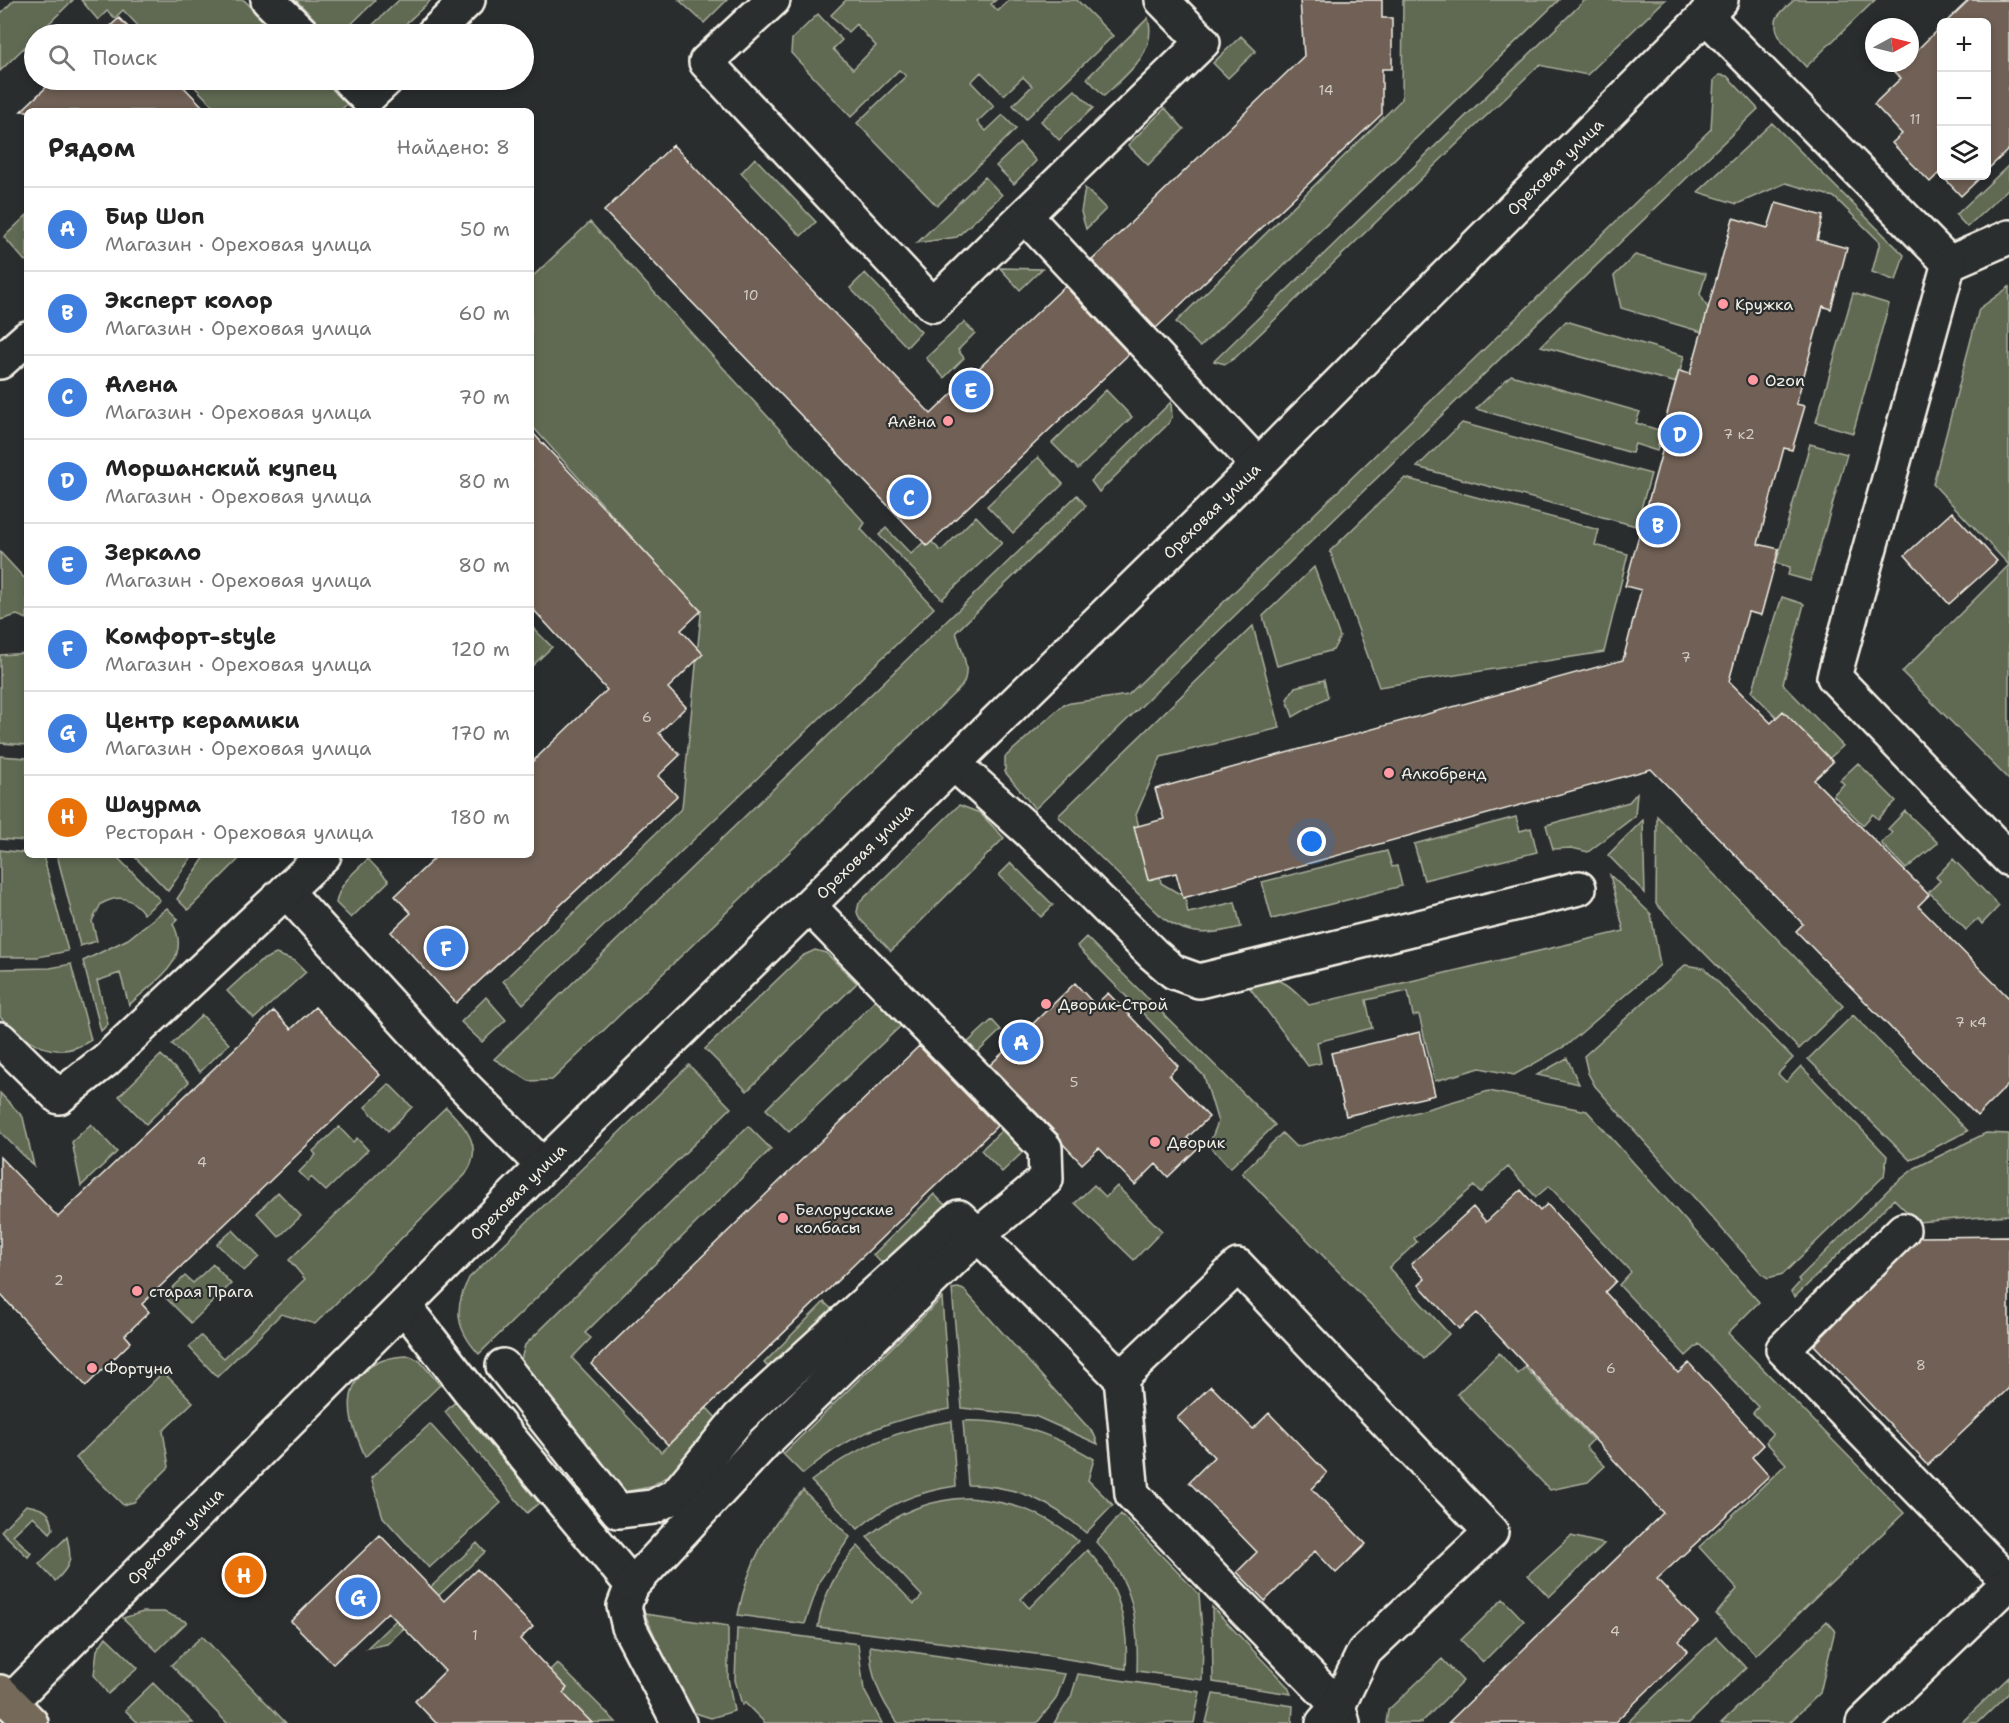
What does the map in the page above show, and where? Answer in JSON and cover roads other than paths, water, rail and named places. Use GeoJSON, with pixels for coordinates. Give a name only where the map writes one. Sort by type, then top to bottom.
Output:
{"type":"FeatureCollection","features":[{"type":"Feature","properties":{"kind":"street"},"geometry":{"type":"LineString","coordinates":[[268,0],[293,24]]}},
{"type":"Feature","properties":{"kind":"street"},"geometry":{"type":"LineString","coordinates":[[443,24],[468,0]]}},
{"type":"Feature","properties":{"kind":"street"},"geometry":{"type":"LineString","coordinates":[[773,0],[706,62],[933,305],[1026,217],[1203,42],[1162,0]]}},
{"type":"Feature","properties":{"kind":"street"},"geometry":{"type":"LineString","coordinates":[[1713,8],[1949,263]]}},
{"type":"Feature","properties":{"kind":"street","name":"Ореховая улица"},"geometry":{"type":"LineString","coordinates":[[14,1706],[543,1166],[1258,465],[1713,8]]}},
{"type":"Feature","properties":{"kind":"street"},"geometry":{"type":"LineString","coordinates":[[359,90],[367,98],[375,90]]}},
{"type":"Feature","properties":{"kind":"street"},"geometry":{"type":"LineString","coordinates":[[1026,217],[1258,465]]}},
{"type":"Feature","properties":{"kind":"street"},"geometry":{"type":"LineString","coordinates":[[1949,263],[2009,237]]}},
{"type":"Feature","properties":{"kind":"street"},"geometry":{"type":"LineString","coordinates":[[1949,263],[1834,677],[2009,859]]}},
{"type":"Feature","properties":{"kind":"street"},"geometry":{"type":"LineString","coordinates":[[0,362],[24,341]]}},
{"type":"Feature","properties":{"kind":"street"},"geometry":{"type":"LineString","coordinates":[[954,764],[1029,831],[1153,954],[1174,972],[1199,981],[1579,888]]}},
{"type":"Feature","properties":{"kind":"street"},"geometry":{"type":"LineString","coordinates":[[0,1039],[59,1097],[106,1060],[321,858]]}},
{"type":"Feature","properties":{"kind":"street"},"geometry":{"type":"LineString","coordinates":[[286,891],[459,1081],[543,1166]]}},
{"type":"Feature","properties":{"kind":"street"},"geometry":{"type":"LineString","coordinates":[[679,1723],[629,1627],[624,1606],[632,1585],[764,1443],[978,1235],[1046,1179],[1045,1148],[809,906]]}},
{"type":"Feature","properties":{"kind":"street"},"geometry":{"type":"LineString","coordinates":[[503,1366],[618,1511],[653,1507],[676,1495],[739,1418],[960,1216],[1121,1378],[1132,1494],[1335,1717],[1364,1652],[1491,1532],[1238,1266],[1121,1378]]}},
{"type":"Feature","properties":{"kind":"street"},"geometry":{"type":"LineString","coordinates":[[1863,1723],[2009,1582],[1782,1349],[1903,1230]]}},
{"type":"Feature","properties":{"kind":"street"},"geometry":{"type":"LineString","coordinates":[[404,1306],[470,1391],[632,1585]]}},
{"type":"Feature","properties":{"kind":"place","name":"Кружка"},"geometry":{"type":"Point","coordinates":[1723,304]}},
{"type":"Feature","properties":{"kind":"place","name":"Ozon"},"geometry":{"type":"Point","coordinates":[1753,380]}},
{"type":"Feature","properties":{"kind":"place","name":"Зеркало"},"geometry":{"type":"Point","coordinates":[971,390]}},
{"type":"Feature","properties":{"kind":"place","name":"Алёна"},"geometry":{"type":"Point","coordinates":[948,421]}},
{"type":"Feature","properties":{"kind":"place","name":"Моршанский купец"},"geometry":{"type":"Point","coordinates":[1680,434]}},
{"type":"Feature","properties":{"kind":"place","name":"Алена"},"geometry":{"type":"Point","coordinates":[909,497]}},
{"type":"Feature","properties":{"kind":"place","name":"Эксперт колор"},"geometry":{"type":"Point","coordinates":[1658,525]}},
{"type":"Feature","properties":{"kind":"place","name":"Алкобренд"},"geometry":{"type":"Point","coordinates":[1389,773]}},
{"type":"Feature","properties":{"kind":"place","name":"Комфорт-style"},"geometry":{"type":"Point","coordinates":[446,948]}},
{"type":"Feature","properties":{"kind":"place","name":"Дворик-Строй"},"geometry":{"type":"Point","coordinates":[1046,1004]}},
{"type":"Feature","properties":{"kind":"place","name":"Бир Шоп"},"geometry":{"type":"Point","coordinates":[1021,1042]}},
{"type":"Feature","properties":{"kind":"place","name":"Дворик"},"geometry":{"type":"Point","coordinates":[1155,1142]}},
{"type":"Feature","properties":{"kind":"place","name":"Белорусские колбасы"},"geometry":{"type":"Point","coordinates":[783,1218]}},
{"type":"Feature","properties":{"kind":"place","name":"старая Прага"},"geometry":{"type":"Point","coordinates":[137,1291]}},
{"type":"Feature","properties":{"kind":"place","name":"Фортуна"},"geometry":{"type":"Point","coordinates":[92,1368]}},
{"type":"Feature","properties":{"kind":"place","name":"Шаурма"},"geometry":{"type":"Point","coordinates":[244,1575]}},
{"type":"Feature","properties":{"kind":"place","name":"Центр керамики"},"geometry":{"type":"Point","coordinates":[358,1597]}}]}
